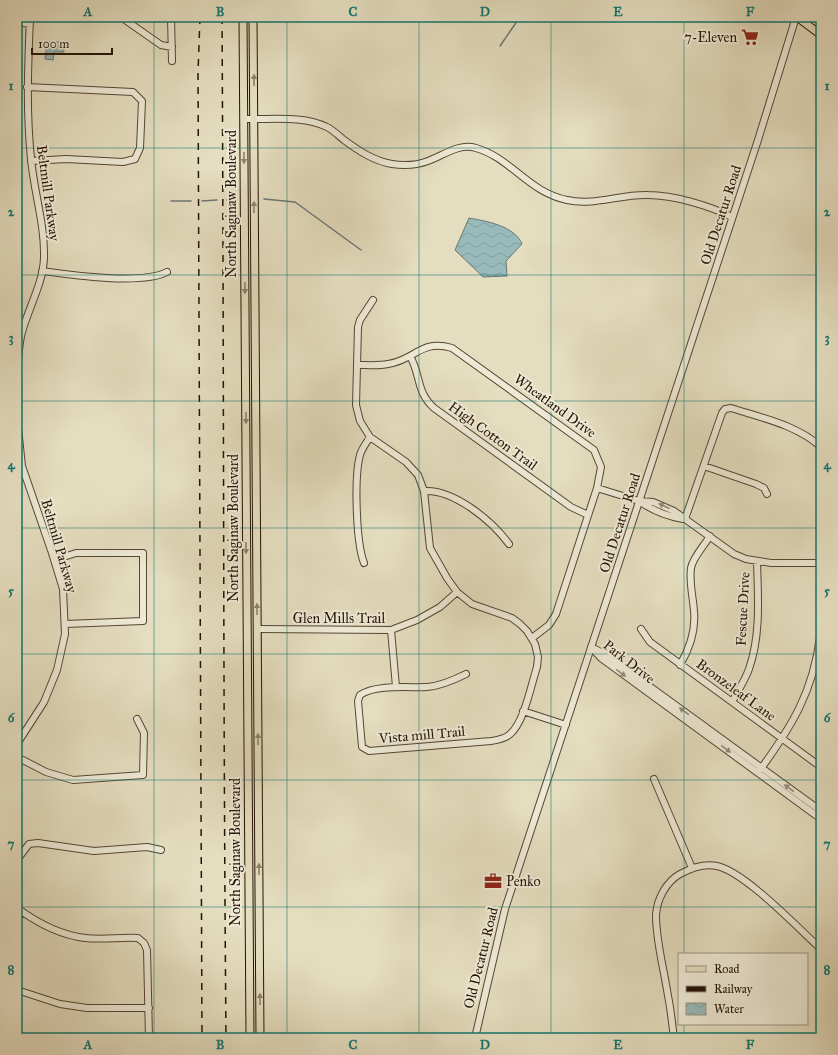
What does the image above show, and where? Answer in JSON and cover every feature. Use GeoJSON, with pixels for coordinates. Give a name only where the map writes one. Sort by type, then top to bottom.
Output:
{"type":"FeatureCollection","features":[{"type":"Feature","properties":{"kind":"main road","name":"North Saginaw Boulevard"},"geometry":{"type":"LineString","coordinates":[[243,17],[250,1038]]}},
{"type":"Feature","properties":{"kind":"main road","name":"North Saginaw Boulevard"},"geometry":{"type":"LineString","coordinates":[[254,17],[260,1038]]}},
{"type":"Feature","properties":{"kind":"main road"},"geometry":{"type":"LineString","coordinates":[[796,17],[821,35]]}},
{"type":"Feature","properties":{"kind":"main road"},"geometry":{"type":"LineString","coordinates":[[817,17],[821,20]]}},
{"type":"Feature","properties":{"kind":"street"},"geometry":{"type":"LineString","coordinates":[[121,17],[160,45],[172,47]]}},
{"type":"Feature","properties":{"kind":"street"},"geometry":{"type":"LineString","coordinates":[[171,17],[172,62]]}},
{"type":"Feature","properties":{"kind":"street","name":"Old Decatur Road"},"geometry":{"type":"LineString","coordinates":[[475,1038],[505,909],[796,17]]}},
{"type":"Feature","properties":{"kind":"street"},"geometry":{"type":"LineString","coordinates":[[17,22],[30,20]]}},
{"type":"Feature","properties":{"kind":"street","name":"Beltmill Parkway"},"geometry":{"type":"LineString","coordinates":[[17,370],[19,335],[42,271],[44,242],[31,161],[27,87],[30,20]]}},
{"type":"Feature","properties":{"kind":"street"},"geometry":{"type":"LineString","coordinates":[[27,87],[133,92],[142,101],[140,148],[135,159],[122,162],[66,159],[31,161]]}},
{"type":"Feature","properties":{"kind":"street"},"geometry":{"type":"LineString","coordinates":[[244,119],[296,119],[316,123],[328,128],[364,154],[377,160],[393,164],[411,165],[428,161],[459,148],[476,148],[493,155],[550,196],[582,203],[648,195],[720,210],[732,217]]}},
{"type":"Feature","properties":{"kind":"street"},"geometry":{"type":"LineString","coordinates":[[42,271],[87,277],[152,278],[167,272]]}},
{"type":"Feature","properties":{"kind":"street"},"geometry":{"type":"LineString","coordinates":[[373,300],[360,320],[358,327],[357,413],[364,430],[412,468],[418,475],[424,491],[430,548],[447,578],[457,592],[472,604],[512,618],[520,624],[532,638],[536,649],[537,667],[523,711],[566,725]]}},
{"type":"Feature","properties":{"kind":"street","name":"Wheatland Drive"},"geometry":{"type":"LineString","coordinates":[[357,365],[388,364],[410,356],[424,347],[434,345],[452,348],[460,352],[588,444],[594,450],[600,461],[600,474],[597,488],[556,614],[549,625],[532,638]]}},
{"type":"Feature","properties":{"kind":"street","name":"High Cotton Trail"},"geometry":{"type":"LineString","coordinates":[[410,356],[415,366],[423,397],[434,408],[571,507],[588,515]]}},
{"type":"Feature","properties":{"kind":"street"},"geometry":{"type":"LineString","coordinates":[[686,519],[722,412],[725,409],[732,408],[800,432],[812,439],[821,447]]}},
{"type":"Feature","properties":{"kind":"street","name":"Beltmill Parkway"},"geometry":{"type":"LineString","coordinates":[[17,418],[19,467],[54,560],[63,589],[65,624],[65,634],[57,670],[44,702],[17,744]]}},
{"type":"Feature","properties":{"kind":"street"},"geometry":{"type":"LineString","coordinates":[[364,563],[358,540],[358,470],[360,453],[370,436]]}},
{"type":"Feature","properties":{"kind":"street"},"geometry":{"type":"LineString","coordinates":[[704,466],[756,484],[764,488],[767,494]]}},
{"type":"Feature","properties":{"kind":"street"},"geometry":{"type":"LineString","coordinates":[[597,488],[639,501],[651,510],[670,517],[686,519],[734,554],[757,561],[820,563]]}},
{"type":"Feature","properties":{"kind":"street"},"geometry":{"type":"LineString","coordinates":[[424,491],[445,493],[458,500],[498,530],[509,544]]}},
{"type":"Feature","properties":{"kind":"street"},"geometry":{"type":"LineString","coordinates":[[680,664],[689,649],[693,633],[694,613],[690,585],[691,568],[693,560],[710,536]]}},
{"type":"Feature","properties":{"kind":"street"},"geometry":{"type":"LineString","coordinates":[[54,560],[76,553],[143,553],[143,621],[65,624]]}},
{"type":"Feature","properties":{"kind":"street"},"geometry":{"type":"LineString","coordinates":[[821,554],[821,579]]}},
{"type":"Feature","properties":{"kind":"street","name":"Fescue Drive"},"geometry":{"type":"LineString","coordinates":[[732,702],[749,670],[756,643],[758,613],[757,561]]}},
{"type":"Feature","properties":{"kind":"street"},"geometry":{"type":"LineString","coordinates":[[760,770],[783,739],[804,699],[815,668],[820,636],[821,585]]}},
{"type":"Feature","properties":{"kind":"street","name":"Glen Mills Trail"},"geometry":{"type":"LineString","coordinates":[[257,629],[391,630],[417,620],[440,607],[457,592]]}},
{"type":"Feature","properties":{"kind":"street","name":"Bronzeleaf Lane"},"geometry":{"type":"LineString","coordinates":[[641,629],[650,642],[821,767]]}},
{"type":"Feature","properties":{"kind":"street"},"geometry":{"type":"LineString","coordinates":[[391,630],[396,687],[428,687],[466,674]]}},
{"type":"Feature","properties":{"kind":"street","name":"Park Drive"},"geometry":{"type":"LineString","coordinates":[[591,648],[605,654],[760,770],[821,819]]}},
{"type":"Feature","properties":{"kind":"street","name":"Vista mill Trail"},"geometry":{"type":"LineString","coordinates":[[396,687],[373,690],[360,695],[358,701],[362,747],[369,751],[491,741],[510,734],[517,726],[523,711]]}},
{"type":"Feature","properties":{"kind":"street"},"geometry":{"type":"LineString","coordinates":[[17,757],[46,772],[73,780],[143,775],[144,734],[137,719]]}},
{"type":"Feature","properties":{"kind":"street","name":"Park Drive"},"geometry":{"type":"LineString","coordinates":[[760,770],[821,811]]}},
{"type":"Feature","properties":{"kind":"street"},"geometry":{"type":"LineString","coordinates":[[654,779],[692,868]]}},
{"type":"Feature","properties":{"kind":"street"},"geometry":{"type":"LineString","coordinates":[[17,860],[29,844],[38,843],[94,850],[147,847],[161,850]]}},
{"type":"Feature","properties":{"kind":"street"},"geometry":{"type":"LineString","coordinates":[[674,1038],[657,932],[656,913],[664,889],[675,877],[692,868],[708,865],[729,870],[753,887],[821,949]]}},
{"type":"Feature","properties":{"kind":"street"},"geometry":{"type":"LineString","coordinates":[[17,918],[20,910],[63,933],[86,938],[138,938],[144,943],[147,950],[149,1008],[148,1038]]}},
{"type":"Feature","properties":{"kind":"street"},"geometry":{"type":"LineString","coordinates":[[17,990],[60,1004],[87,1008],[149,1008]]}},
{"type":"Feature","properties":{"kind":"water"},"geometry":{"type":"Polygon","coordinates":[[[47,42],[63,42],[64,52],[54,52],[53,60],[45,59],[47,42]]]}},
{"type":"Feature","properties":{"kind":"water"},"geometry":{"type":"Polygon","coordinates":[[[469,218],[499,225],[513,233],[522,244],[506,261],[507,276],[483,277],[455,250],[469,218]]]}},
{"type":"Feature","properties":{"kind":"waterway"},"geometry":{"type":"LineString","coordinates":[[500,46],[520,17]]}},
{"type":"Feature","properties":{"kind":"waterway"},"geometry":{"type":"LineString","coordinates":[[264,199],[295,202],[361,250]]}},
{"type":"Feature","properties":{"kind":"waterway"},"geometry":{"type":"LineString","coordinates":[[202,201],[217,200]]}},
{"type":"Feature","properties":{"kind":"waterway"},"geometry":{"type":"LineString","coordinates":[[227,200],[237,200]]}},
{"type":"Feature","properties":{"kind":"waterway"},"geometry":{"type":"LineString","coordinates":[[171,201],[191,201]]}},
{"type":"Feature","properties":{"kind":"railway"},"geometry":{"type":"LineString","coordinates":[[200,17],[198,73],[202,1038]]}},
{"type":"Feature","properties":{"kind":"railway"},"geometry":{"type":"LineString","coordinates":[[222,17],[226,1038]]}},
{"type":"Feature","properties":{"kind":"place","name":"7-Eleven"},"geometry":{"type":"Point","coordinates":[750,37]}},
{"type":"Feature","properties":{"kind":"place","name":"Penko"},"geometry":{"type":"Point","coordinates":[493,881]}}]}
